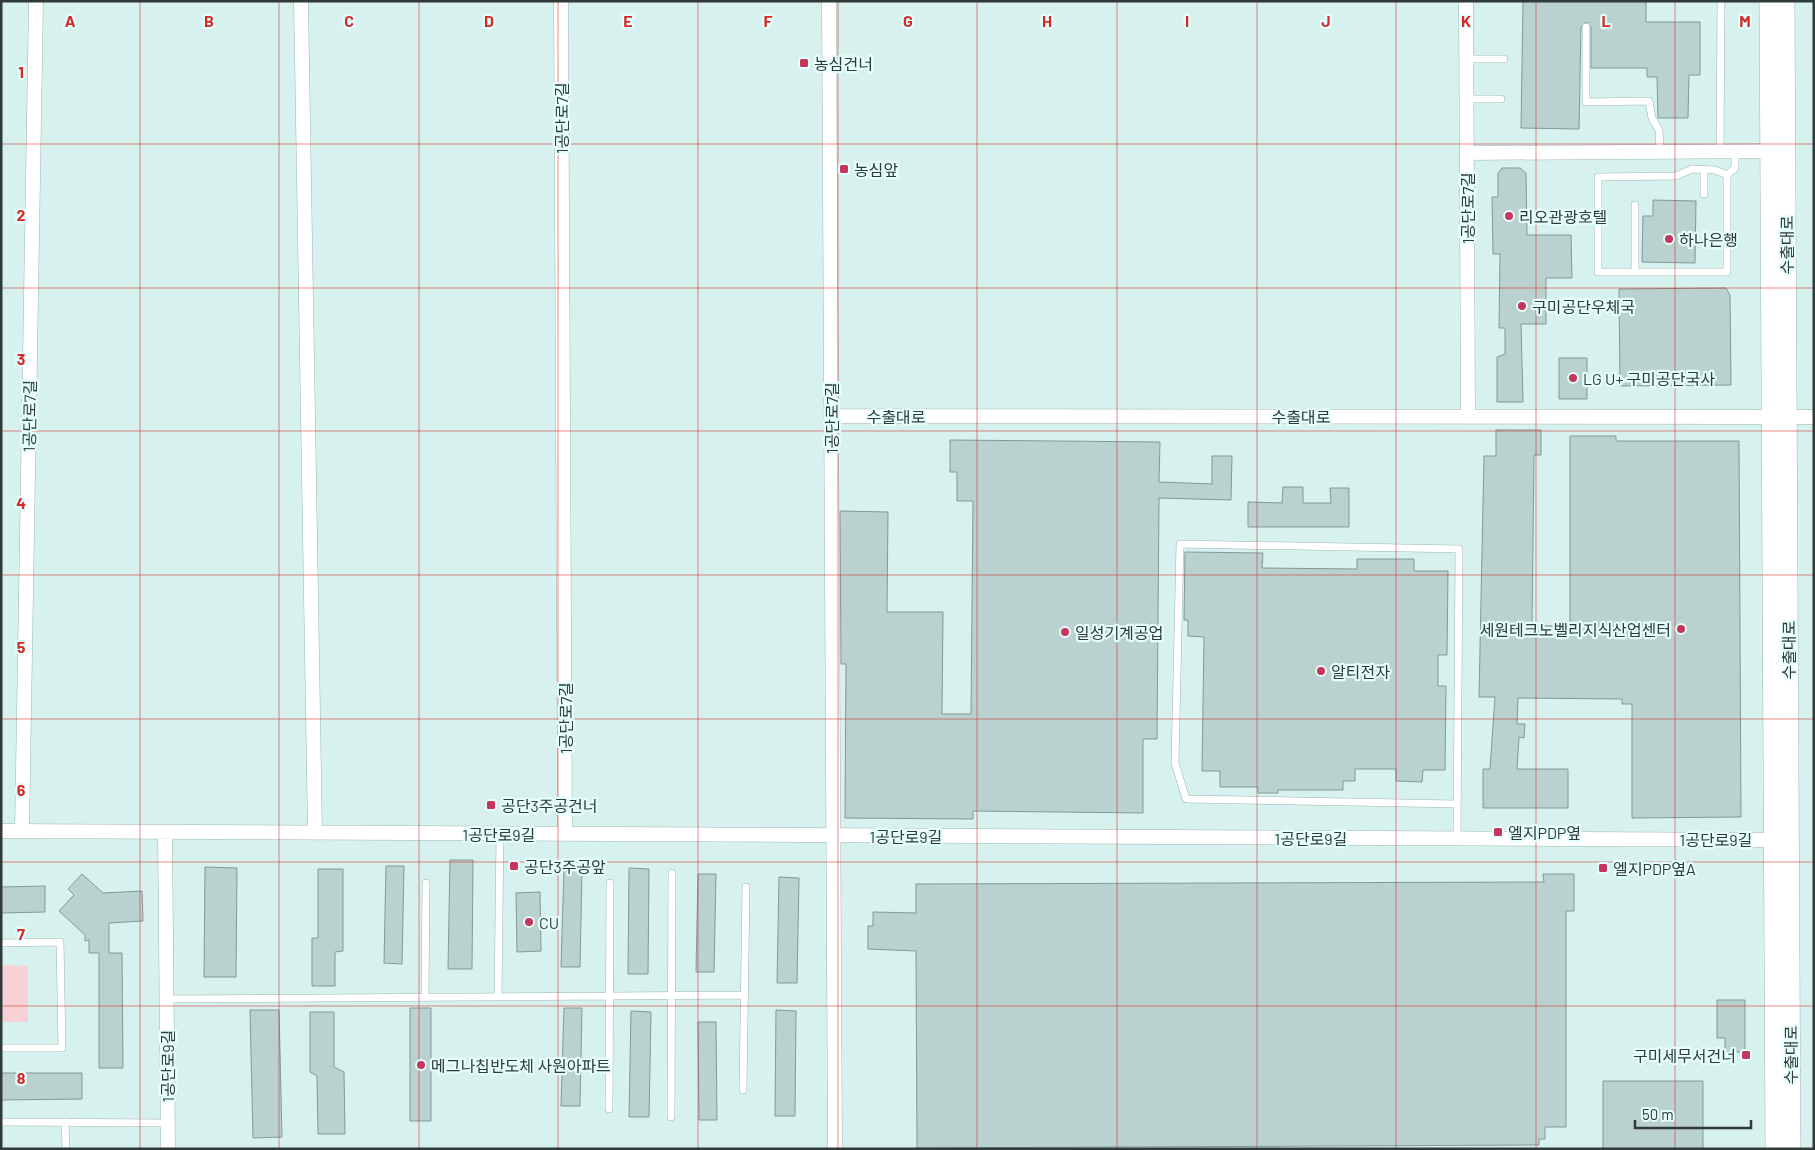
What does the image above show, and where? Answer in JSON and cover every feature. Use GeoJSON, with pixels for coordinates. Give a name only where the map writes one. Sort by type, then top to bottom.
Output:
{"type":"FeatureCollection","features":[{"type":"Feature","properties":{"kind":"main road","name":"수출대로"},"geometry":{"type":"LineString","coordinates":[[1769,1],[1778,151]]}},
{"type":"Feature","properties":{"kind":"main road","name":"수출대로"},"geometry":{"type":"LineString","coordinates":[[1784,1],[1778,151],[1779,417],[1782,840],[1791,1149]]}},
{"type":"Feature","properties":{"kind":"main road","name":"수출대로"},"geometry":{"type":"LineString","coordinates":[[1775,1149],[1782,840]]}},
{"type":"Feature","properties":{"kind":"street","name":"1공단로7길"},"geometry":{"type":"LineString","coordinates":[[22,831],[36,1]]}},
{"type":"Feature","properties":{"kind":"street"},"geometry":{"type":"LineString","coordinates":[[301,1],[315,833]]}},
{"type":"Feature","properties":{"kind":"street","name":"1공단로7길"},"geometry":{"type":"LineString","coordinates":[[561,1],[565,834]]}},
{"type":"Feature","properties":{"kind":"street","name":"1공단로7길"},"geometry":{"type":"LineString","coordinates":[[829,1],[833,836]]}},
{"type":"Feature","properties":{"kind":"street","name":"1공단로7길"},"geometry":{"type":"LineString","coordinates":[[1466,1],[1468,415]]}},
{"type":"Feature","properties":{"kind":"street"},"geometry":{"type":"LineString","coordinates":[[1467,153],[1778,151]]}},
{"type":"Feature","properties":{"kind":"street","name":"수출대로"},"geometry":{"type":"LineString","coordinates":[[831,416],[1468,415],[1779,417]]}},
{"type":"Feature","properties":{"kind":"street"},"geometry":{"type":"LineString","coordinates":[[1779,417],[1814,417]]}},
{"type":"Feature","properties":{"kind":"street","name":"1공단로9길"},"geometry":{"type":"LineString","coordinates":[[1,831],[1782,840]]}},
{"type":"Feature","properties":{"kind":"street","name":"1공단로9길"},"geometry":{"type":"LineString","coordinates":[[165,832],[168,1149]]}},
{"type":"Feature","properties":{"kind":"street"},"geometry":{"type":"LineString","coordinates":[[833,836],[834,1149]]}},
{"type":"Feature","properties":{"kind":"lane"},"geometry":{"type":"LineString","coordinates":[[1720,152],[1721,1]]}},
{"type":"Feature","properties":{"kind":"lane"},"geometry":{"type":"LineString","coordinates":[[1586,27],[1586,102],[1649,102],[1652,118],[1659,130],[1660,152]]}},
{"type":"Feature","properties":{"kind":"lane"},"geometry":{"type":"LineString","coordinates":[[1466,59],[1504,59]]}},
{"type":"Feature","properties":{"kind":"lane"},"geometry":{"type":"LineString","coordinates":[[1467,99],[1502,99]]}},
{"type":"Feature","properties":{"kind":"lane"},"geometry":{"type":"LineString","coordinates":[[1727,175],[1716,170],[1692,169],[1676,176],[1598,176],[1598,272],[1727,272],[1727,175],[1735,168],[1735,152]]}},
{"type":"Feature","properties":{"kind":"lane"},"geometry":{"type":"LineString","coordinates":[[1704,169],[1704,194]]}},
{"type":"Feature","properties":{"kind":"lane"},"geometry":{"type":"LineString","coordinates":[[1635,205],[1635,272]]}},
{"type":"Feature","properties":{"kind":"lane"},"geometry":{"type":"LineString","coordinates":[[1457,804],[1186,799],[1175,763],[1180,544],[1459,549],[1457,838]]}},
{"type":"Feature","properties":{"kind":"lane"},"geometry":{"type":"LineString","coordinates":[[498,996],[500,834]]}},
{"type":"Feature","properties":{"kind":"lane"},"geometry":{"type":"LineString","coordinates":[[671,1117],[672,873]]}},
{"type":"Feature","properties":{"kind":"lane"},"geometry":{"type":"LineString","coordinates":[[425,997],[426,883]]}},
{"type":"Feature","properties":{"kind":"lane"},"geometry":{"type":"LineString","coordinates":[[609,1109],[610,883]]}},
{"type":"Feature","properties":{"kind":"lane"},"geometry":{"type":"LineString","coordinates":[[742,1090],[746,887]]}},
{"type":"Feature","properties":{"kind":"lane"},"geometry":{"type":"LineString","coordinates":[[1,943],[60,942],[62,1048],[1,1048]]}},
{"type":"Feature","properties":{"kind":"lane"},"geometry":{"type":"LineString","coordinates":[[167,999],[745,995]]}},
{"type":"Feature","properties":{"kind":"lane"},"geometry":{"type":"LineString","coordinates":[[1,1122],[168,1123]]}},
{"type":"Feature","properties":{"kind":"lane"},"geometry":{"type":"LineString","coordinates":[[65,1122],[66,1149]]}},
{"type":"Feature","properties":{"kind":"shaded area"},"geometry":{"type":"Polygon","coordinates":[[[1,965],[28,966],[28,1022],[1,1022],[1,965]]]}},
{"type":"Feature","properties":{"kind":"building"},"geometry":{"type":"Polygon","coordinates":[[[1523,1],[1646,1],[1646,22],[1700,22],[1700,75],[1689,75],[1688,118],[1658,118],[1657,77],[1647,77],[1647,68],[1591,68],[1591,27],[1586,22],[1581,27],[1579,129],[1521,128],[1523,1]]]}},
{"type":"Feature","properties":{"kind":"building"},"geometry":{"type":"Polygon","coordinates":[[[1502,168],[1520,168],[1526,173],[1527,235],[1571,235],[1572,278],[1546,278],[1546,324],[1521,324],[1523,402],[1497,402],[1497,357],[1505,354],[1505,328],[1499,328],[1500,254],[1493,254],[1492,197],[1498,197],[1498,173],[1502,168]]]}},
{"type":"Feature","properties":{"kind":"building","name":"하나은행"},"geometry":{"type":"Polygon","coordinates":[[[1653,200],[1696,201],[1695,263],[1642,262],[1643,216],[1653,216],[1653,200]]]}},
{"type":"Feature","properties":{"kind":"building"},"geometry":{"type":"Polygon","coordinates":[[[1726,288],[1730,295],[1731,385],[1620,386],[1619,289],[1726,288]]]}},
{"type":"Feature","properties":{"kind":"building","name":"LG U+ 구미공단국사"},"geometry":{"type":"Polygon","coordinates":[[[1559,358],[1587,358],[1587,399],[1559,399],[1559,358]]]}},
{"type":"Feature","properties":{"kind":"building"},"geometry":{"type":"Polygon","coordinates":[[[1496,430],[1541,430],[1541,455],[1534,455],[1532,625],[1570,627],[1570,436],[1616,436],[1616,441],[1739,441],[1741,817],[1632,818],[1632,704],[1622,704],[1622,699],[1518,698],[1517,724],[1525,724],[1524,738],[1519,737],[1517,769],[1568,769],[1568,808],[1483,808],[1483,769],[1490,769],[1495,697],[1479,697],[1484,456],[1496,456],[1496,430]]]}},
{"type":"Feature","properties":{"kind":"building","name":"일성기계공업"},"geometry":{"type":"Polygon","coordinates":[[[950,440],[1160,442],[1159,482],[1212,484],[1212,456],[1232,456],[1231,500],[1159,498],[1157,739],[1143,739],[1143,813],[973,811],[973,819],[845,818],[846,664],[841,664],[840,511],[888,512],[887,612],[943,612],[942,714],[971,714],[973,501],[957,501],[957,472],[950,472],[950,440]]]}},
{"type":"Feature","properties":{"kind":"building"},"geometry":{"type":"Polygon","coordinates":[[[1283,487],[1303,487],[1303,503],[1331,503],[1330,488],[1349,488],[1349,527],[1248,527],[1248,502],[1282,503],[1283,487]]]}},
{"type":"Feature","properties":{"kind":"building","name":"알티전자"},"geometry":{"type":"Polygon","coordinates":[[[1185,552],[1263,553],[1262,568],[1357,569],[1357,559],[1414,559],[1414,571],[1448,571],[1447,655],[1438,655],[1438,686],[1446,686],[1445,770],[1423,770],[1422,782],[1396,781],[1396,769],[1355,769],[1355,781],[1343,781],[1343,790],[1278,790],[1278,793],[1258,793],[1258,787],[1220,787],[1220,771],[1202,771],[1204,637],[1188,636],[1188,620],[1184,620],[1185,552]]]}},
{"type":"Feature","properties":{"kind":"building"},"geometry":{"type":"Polygon","coordinates":[[[450,860],[473,860],[472,969],[448,969],[450,860]]]}},
{"type":"Feature","properties":{"kind":"building"},"geometry":{"type":"Polygon","coordinates":[[[386,866],[404,866],[402,964],[384,963],[386,866]]]}},
{"type":"Feature","properties":{"kind":"building"},"geometry":{"type":"Polygon","coordinates":[[[205,867],[237,868],[236,977],[204,977],[205,867]]]}},
{"type":"Feature","properties":{"kind":"building"},"geometry":{"type":"Polygon","coordinates":[[[629,868],[649,869],[648,974],[628,974],[629,868]]]}},
{"type":"Feature","properties":{"kind":"building"},"geometry":{"type":"Polygon","coordinates":[[[318,869],[343,869],[343,951],[335,952],[335,986],[312,986],[312,938],[318,938],[318,869]]]}},
{"type":"Feature","properties":{"kind":"building"},"geometry":{"type":"Polygon","coordinates":[[[564,869],[582,870],[580,967],[561,967],[564,869]]]}},
{"type":"Feature","properties":{"kind":"building"},"geometry":{"type":"Polygon","coordinates":[[[82,874],[103,893],[142,891],[143,921],[109,923],[109,953],[122,953],[123,1068],[99,1068],[99,953],[89,953],[89,940],[85,941],[85,935],[59,911],[74,895],[68,889],[82,874]]]}},
{"type":"Feature","properties":{"kind":"building"},"geometry":{"type":"Polygon","coordinates":[[[698,874],[716,874],[714,972],[696,972],[698,874]]]}},
{"type":"Feature","properties":{"kind":"building"},"geometry":{"type":"Polygon","coordinates":[[[1543,874],[1574,874],[1574,911],[1566,911],[1566,1127],[1545,1127],[1545,1139],[1539,1139],[1539,1145],[917,1148],[916,951],[868,949],[868,926],[873,926],[873,912],[916,913],[916,884],[1544,882],[1543,874]]]}},
{"type":"Feature","properties":{"kind":"building"},"geometry":{"type":"Polygon","coordinates":[[[779,877],[799,878],[797,983],[777,983],[779,877]]]}},
{"type":"Feature","properties":{"kind":"building"},"geometry":{"type":"Polygon","coordinates":[[[45,886],[45,912],[1,913],[1,887],[45,886]]]}},
{"type":"Feature","properties":{"kind":"building","name":"CU"},"geometry":{"type":"Polygon","coordinates":[[[540,892],[541,951],[517,952],[516,893],[540,892]]]}},
{"type":"Feature","properties":{"kind":"building"},"geometry":{"type":"Polygon","coordinates":[[[1717,1000],[1745,1000],[1745,1052],[1725,1052],[1725,1038],[1717,1038],[1717,1000]]]}},
{"type":"Feature","properties":{"kind":"building","name":"메그나칩반도체 사원아파트"},"geometry":{"type":"Polygon","coordinates":[[[410,1008],[431,1008],[431,1121],[410,1121],[410,1008]]]}},
{"type":"Feature","properties":{"kind":"building"},"geometry":{"type":"Polygon","coordinates":[[[564,1008],[582,1008],[580,1106],[561,1106],[564,1008]]]}},
{"type":"Feature","properties":{"kind":"building"},"geometry":{"type":"Polygon","coordinates":[[[250,1010],[279,1010],[282,1137],[253,1138],[250,1010]]]}},
{"type":"Feature","properties":{"kind":"building"},"geometry":{"type":"Polygon","coordinates":[[[776,1010],[796,1011],[795,1116],[775,1116],[776,1010]]]}},
{"type":"Feature","properties":{"kind":"building"},"geometry":{"type":"Polygon","coordinates":[[[631,1011],[651,1012],[649,1117],[629,1117],[631,1011]]]}},
{"type":"Feature","properties":{"kind":"building"},"geometry":{"type":"Polygon","coordinates":[[[310,1012],[334,1012],[334,1067],[344,1072],[345,1134],[318,1134],[317,1076],[310,1072],[310,1012]]]}},
{"type":"Feature","properties":{"kind":"building"},"geometry":{"type":"Polygon","coordinates":[[[698,1022],[716,1022],[717,1120],[699,1120],[698,1022]]]}},
{"type":"Feature","properties":{"kind":"building"},"geometry":{"type":"Polygon","coordinates":[[[1,1073],[82,1073],[82,1099],[1,1100],[1,1073]]]}},
{"type":"Feature","properties":{"kind":"building"},"geometry":{"type":"Polygon","coordinates":[[[1603,1081],[1703,1081],[1703,1149],[1603,1149],[1603,1081]]]}},
{"type":"Feature","properties":{"kind":"place","name":"농심건너"},"geometry":{"type":"Point","coordinates":[804,63]}},
{"type":"Feature","properties":{"kind":"place","name":"농심앞"},"geometry":{"type":"Point","coordinates":[844,169]}},
{"type":"Feature","properties":{"kind":"place","name":"리오관광호텔"},"geometry":{"type":"Point","coordinates":[1509,216]}},
{"type":"Feature","properties":{"kind":"place","name":"하나은행"},"geometry":{"type":"Point","coordinates":[1669,239]}},
{"type":"Feature","properties":{"kind":"place","name":"구미공단우체국"},"geometry":{"type":"Point","coordinates":[1522,306]}},
{"type":"Feature","properties":{"kind":"place","name":"LG U+ 구미공단국사"},"geometry":{"type":"Point","coordinates":[1573,378]}},
{"type":"Feature","properties":{"kind":"place","name":"세원테크노벨리지식산업센터"},"geometry":{"type":"Point","coordinates":[1681,629]}},
{"type":"Feature","properties":{"kind":"place","name":"일성기계공업"},"geometry":{"type":"Point","coordinates":[1065,632]}},
{"type":"Feature","properties":{"kind":"place","name":"알티전자"},"geometry":{"type":"Point","coordinates":[1321,671]}},
{"type":"Feature","properties":{"kind":"place","name":"공단3주공건너"},"geometry":{"type":"Point","coordinates":[491,805]}},
{"type":"Feature","properties":{"kind":"place","name":"엘지PDP옆"},"geometry":{"type":"Point","coordinates":[1498,832]}},
{"type":"Feature","properties":{"kind":"place","name":"공단3주공앞"},"geometry":{"type":"Point","coordinates":[514,866]}},
{"type":"Feature","properties":{"kind":"place","name":"엘지PDP옆A"},"geometry":{"type":"Point","coordinates":[1603,868]}},
{"type":"Feature","properties":{"kind":"place","name":"CU"},"geometry":{"type":"Point","coordinates":[529,922]}},
{"type":"Feature","properties":{"kind":"place","name":"구미세무서건너"},"geometry":{"type":"Point","coordinates":[1746,1055]}},
{"type":"Feature","properties":{"kind":"place","name":"메그나칩반도체 사원아파트"},"geometry":{"type":"Point","coordinates":[421,1065]}}]}
